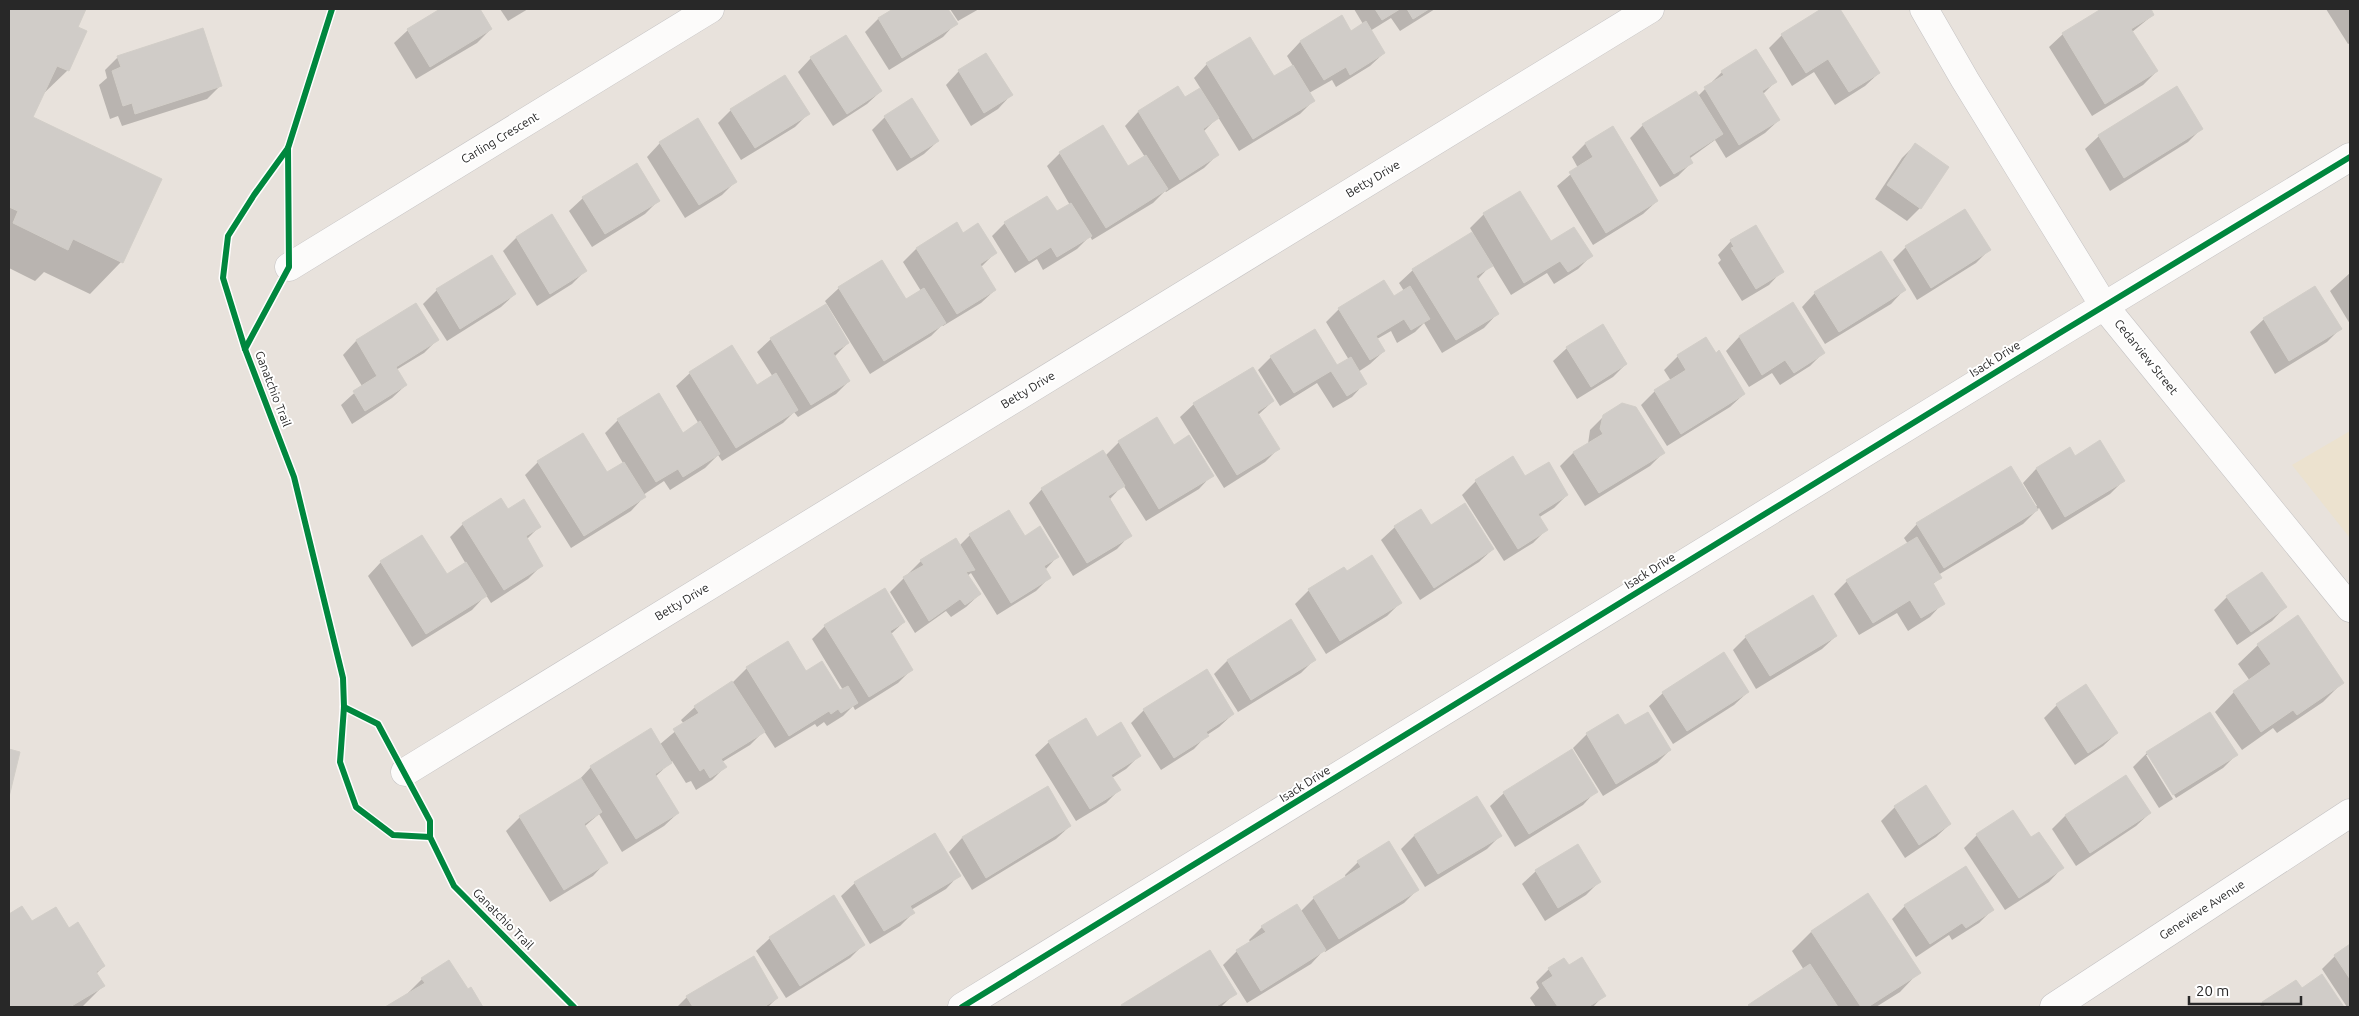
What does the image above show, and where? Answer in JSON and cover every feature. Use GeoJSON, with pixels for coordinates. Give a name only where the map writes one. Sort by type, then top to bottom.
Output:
{"type":"FeatureCollection","features":[{"type":"Feature","properties":{"kind":"street","name":"Carling Crescent"},"geometry":{"type":"LineString","coordinates":[[289,267],[710,9]]}},
{"type":"Feature","properties":{"kind":"street","name":"Betty Drive"},"geometry":{"type":"LineString","coordinates":[[405,772],[1650,9]]}},
{"type":"Feature","properties":{"kind":"street","name":"Cedarview Street"},"geometry":{"type":"LineString","coordinates":[[1924,9],[1965,80],[2104,306],[2350,608]]}},
{"type":"Feature","properties":{"kind":"street","name":"Isack Drive"},"geometry":{"type":"LineString","coordinates":[[962,1007],[2350,157]]}},
{"type":"Feature","properties":{"kind":"street","name":"Genevieve Avenue"},"geometry":{"type":"LineString","coordinates":[[2054,1007],[2350,813]]}},
{"type":"Feature","properties":{"kind":"shaded area"},"geometry":{"type":"Polygon","coordinates":[[[2350,431],[2350,538],[2292,465],[2350,431]]]}},
{"type":"Feature","properties":{"kind":"building"},"geometry":{"type":"Polygon","coordinates":[[[9,9],[86,9],[78,27],[87,31],[69,71],[57,66],[33,117],[162,179],[123,263],[73,239],[68,250],[13,223],[18,211],[9,207],[9,9]]]}},
{"type":"Feature","properties":{"kind":"building"},"geometry":{"type":"Polygon","coordinates":[[[440,9],[480,9],[492,29],[430,67],[407,29],[440,9]]]}},
{"type":"Feature","properties":{"kind":"building"},"geometry":{"type":"Polygon","coordinates":[[[893,9],[948,9],[958,24],[902,58],[878,18],[893,9]]]}},
{"type":"Feature","properties":{"kind":"building"},"geometry":{"type":"Polygon","coordinates":[[[1375,9],[1400,9],[1382,20],[1375,9]]]}},
{"type":"Feature","properties":{"kind":"building"},"geometry":{"type":"Polygon","coordinates":[[[1407,9],[1429,9],[1413,19],[1407,9]]]}},
{"type":"Feature","properties":{"kind":"building"},"geometry":{"type":"Polygon","coordinates":[[[1821,9],[1840,9],[1880,73],[1849,92],[1828,59],[1806,73],[1781,34],[1821,9]]]}},
{"type":"Feature","properties":{"kind":"building"},"geometry":{"type":"Polygon","coordinates":[[[2101,9],[2151,9],[2154,15],[2131,29],[2158,71],[2105,104],[2062,33],[2101,9]]]}},
{"type":"Feature","properties":{"kind":"building"},"geometry":{"type":"Polygon","coordinates":[[[1342,15],[1351,31],[1366,21],[1385,53],[1350,75],[1346,67],[1324,80],[1300,41],[1342,15]]]}},
{"type":"Feature","properties":{"kind":"building"},"geometry":{"type":"Polygon","coordinates":[[[203,28],[222,86],[135,114],[132,103],[123,106],[112,71],[121,67],[117,56],[203,28]]]}},
{"type":"Feature","properties":{"kind":"building"},"geometry":{"type":"Polygon","coordinates":[[[846,35],[882,91],[847,114],[810,57],[846,35]]]}},
{"type":"Feature","properties":{"kind":"building"},"geometry":{"type":"Polygon","coordinates":[[[1250,37],[1274,76],[1293,65],[1315,101],[1253,139],[1206,63],[1250,37]]]}},
{"type":"Feature","properties":{"kind":"building"},"geometry":{"type":"Polygon","coordinates":[[[1756,49],[1777,82],[1762,91],[1780,120],[1739,145],[1704,87],[1724,75],[1721,71],[1756,49]]]}},
{"type":"Feature","properties":{"kind":"building"},"geometry":{"type":"Polygon","coordinates":[[[986,53],[1013,95],[984,113],[958,70],[986,53]]]}},
{"type":"Feature","properties":{"kind":"building"},"geometry":{"type":"Polygon","coordinates":[[[785,75],[810,114],[755,148],[730,109],[785,75]]]}},
{"type":"Feature","properties":{"kind":"building"},"geometry":{"type":"Polygon","coordinates":[[[1178,86],[1185,97],[1200,88],[1219,118],[1203,129],[1219,155],[1180,180],[1138,111],[1178,86]]]}},
{"type":"Feature","properties":{"kind":"building"},"geometry":{"type":"Polygon","coordinates":[[[2177,86],[2203,129],[2124,178],[2098,135],[2177,86]]]}},
{"type":"Feature","properties":{"kind":"building"},"geometry":{"type":"Polygon","coordinates":[[[1696,91],[1723,134],[1689,156],[1693,163],[1674,174],[1642,124],[1696,91]]]}},
{"type":"Feature","properties":{"kind":"building"},"geometry":{"type":"Polygon","coordinates":[[[912,98],[939,141],[911,158],[884,116],[912,98]]]}},
{"type":"Feature","properties":{"kind":"building"},"geometry":{"type":"Polygon","coordinates":[[[698,118],[737,182],[699,205],[659,142],[698,118]]]}},
{"type":"Feature","properties":{"kind":"building"},"geometry":{"type":"Polygon","coordinates":[[[1103,125],[1128,166],[1146,155],[1168,189],[1106,228],[1059,152],[1103,125]]]}},
{"type":"Feature","properties":{"kind":"building"},"geometry":{"type":"Polygon","coordinates":[[[1613,126],[1658,201],[1606,233],[1569,172],[1593,157],[1585,143],[1613,126]]]}},
{"type":"Feature","properties":{"kind":"building"},"geometry":{"type":"Polygon","coordinates":[[[1915,143],[1949,167],[1921,209],[1887,185],[1915,143]]]}},
{"type":"Feature","properties":{"kind":"building"},"geometry":{"type":"Polygon","coordinates":[[[637,163],[660,201],[605,234],[582,197],[637,163]]]}},
{"type":"Feature","properties":{"kind":"building"},"geometry":{"type":"Polygon","coordinates":[[[1520,191],[1551,241],[1574,227],[1593,256],[1568,272],[1560,261],[1524,283],[1483,213],[1520,191]]]}},
{"type":"Feature","properties":{"kind":"building"},"geometry":{"type":"Polygon","coordinates":[[[1047,196],[1057,211],[1071,203],[1092,236],[1057,257],[1051,247],[1029,261],[1004,222],[1047,196]]]}},
{"type":"Feature","properties":{"kind":"building"},"geometry":{"type":"Polygon","coordinates":[[[1965,209],[1991,250],[1931,288],[1905,246],[1965,209]]]}},
{"type":"Feature","properties":{"kind":"building"},"geometry":{"type":"Polygon","coordinates":[[[552,214],[587,271],[550,294],[516,237],[552,214]]]}},
{"type":"Feature","properties":{"kind":"building"},"geometry":{"type":"Polygon","coordinates":[[[957,222],[963,233],[978,223],[997,253],[980,264],[996,290],[957,314],[916,248],[957,222]]]}},
{"type":"Feature","properties":{"kind":"building"},"geometry":{"type":"Polygon","coordinates":[[[1756,225],[1784,272],[1756,289],[1731,248],[1734,247],[1730,240],[1756,225]]]}},
{"type":"Feature","properties":{"kind":"building"},"geometry":{"type":"Polygon","coordinates":[[[1472,232],[1493,266],[1476,276],[1499,314],[1456,340],[1412,269],[1472,232]]]}},
{"type":"Feature","properties":{"kind":"building"},"geometry":{"type":"Polygon","coordinates":[[[1881,251],[1906,290],[1839,332],[1814,292],[1881,251]]]}},
{"type":"Feature","properties":{"kind":"building"},"geometry":{"type":"Polygon","coordinates":[[[492,255],[516,294],[460,329],[436,289],[492,255]]]}},
{"type":"Feature","properties":{"kind":"building"},"geometry":{"type":"Polygon","coordinates":[[[882,260],[906,299],[924,288],[946,323],[884,361],[838,287],[882,260]]]}},
{"type":"Feature","properties":{"kind":"building"},"geometry":{"type":"Polygon","coordinates":[[[1384,280],[1394,296],[1410,286],[1430,319],[1411,330],[1404,319],[1376,336],[1385,351],[1370,360],[1338,308],[1384,280]]]}},
{"type":"Feature","properties":{"kind":"building"},"geometry":{"type":"Polygon","coordinates":[[[2315,286],[2342,329],[2289,361],[2263,318],[2315,286]]]}},
{"type":"Feature","properties":{"kind":"building"},"geometry":{"type":"Polygon","coordinates":[[[1793,302],[1825,353],[1794,373],[1785,360],[1762,375],[1739,336],[1793,302]]]}},
{"type":"Feature","properties":{"kind":"building"},"geometry":{"type":"Polygon","coordinates":[[[416,303],[439,340],[396,367],[407,385],[365,411],[353,391],[377,376],[356,340],[416,303]]]}},
{"type":"Feature","properties":{"kind":"building"},"geometry":{"type":"Polygon","coordinates":[[[826,304],[849,343],[833,353],[850,381],[811,405],[770,338],[826,304]]]}},
{"type":"Feature","properties":{"kind":"building"},"geometry":{"type":"Polygon","coordinates":[[[1603,324],[1627,364],[1591,387],[1566,347],[1603,324]]]}},
{"type":"Feature","properties":{"kind":"building"},"geometry":{"type":"Polygon","coordinates":[[[1315,329],[1337,365],[1351,357],[1367,384],[1347,396],[1331,371],[1294,393],[1270,356],[1315,329]]]}},
{"type":"Feature","properties":{"kind":"building"},"geometry":{"type":"Polygon","coordinates":[[[1706,337],[1716,353],[1719,350],[1745,394],[1681,434],[1654,390],[1686,370],[1677,355],[1706,337]]]}},
{"type":"Feature","properties":{"kind":"building"},"geometry":{"type":"Polygon","coordinates":[[[732,345],[757,385],[776,373],[798,410],[736,448],[689,372],[732,345]]]}},
{"type":"Feature","properties":{"kind":"building"},"geometry":{"type":"Polygon","coordinates":[[[1253,367],[1274,401],[1257,412],[1280,449],[1237,475],[1193,403],[1253,367]]]}},
{"type":"Feature","properties":{"kind":"building"},"geometry":{"type":"Polygon","coordinates":[[[659,393],[683,433],[700,421],[720,454],[683,477],[678,469],[656,482],[617,419],[659,393]]]}},
{"type":"Feature","properties":{"kind":"building"},"geometry":{"type":"Polygon","coordinates":[[[1622,403],[1636,407],[1665,453],[1599,493],[1573,452],[1603,434],[1600,429],[1603,415],[1622,403]]]}},
{"type":"Feature","properties":{"kind":"building"},"geometry":{"type":"Polygon","coordinates":[[[1157,417],[1174,445],[1189,435],[1214,476],[1159,509],[1118,441],[1157,417]]]}},
{"type":"Feature","properties":{"kind":"building"},"geometry":{"type":"Polygon","coordinates":[[[583,433],[607,472],[624,462],[646,497],[584,536],[537,461],[583,433]]]}},
{"type":"Feature","properties":{"kind":"building"},"geometry":{"type":"Polygon","coordinates":[[[2100,440],[2125,481],[2065,517],[2036,468],[2070,447],[2075,456],[2100,440]]]}},
{"type":"Feature","properties":{"kind":"building"},"geometry":{"type":"Polygon","coordinates":[[[1103,450],[1125,486],[1108,496],[1132,536],[1087,563],[1041,488],[1103,450]]]}},
{"type":"Feature","properties":{"kind":"building"},"geometry":{"type":"Polygon","coordinates":[[[1513,456],[1525,476],[1549,462],[1568,495],[1538,514],[1548,530],[1518,549],[1475,480],[1513,456]]]}},
{"type":"Feature","properties":{"kind":"building"},"geometry":{"type":"Polygon","coordinates":[[[2011,466],[2038,510],[1944,568],[1916,523],[2011,466]]]}},
{"type":"Feature","properties":{"kind":"building"},"geometry":{"type":"Polygon","coordinates":[[[501,498],[508,509],[524,499],[541,527],[526,536],[543,566],[504,590],[462,523],[501,498]]]}},
{"type":"Feature","properties":{"kind":"building"},"geometry":{"type":"Polygon","coordinates":[[[1465,503],[1494,549],[1434,588],[1394,526],[1421,509],[1431,525],[1465,503]]]}},
{"type":"Feature","properties":{"kind":"building"},"geometry":{"type":"Polygon","coordinates":[[[1009,510],[1025,536],[1040,526],[1059,557],[1044,566],[1051,578],[1011,603],[969,534],[1009,510]]]}},
{"type":"Feature","properties":{"kind":"building"},"geometry":{"type":"Polygon","coordinates":[[[422,535],[447,574],[466,562],[487,596],[426,634],[380,561],[422,535]]]}},
{"type":"Feature","properties":{"kind":"building"},"geometry":{"type":"Polygon","coordinates":[[[1917,537],[1942,578],[1933,583],[1945,604],[1921,618],[1910,600],[1873,623],[1846,580],[1917,537]]]}},
{"type":"Feature","properties":{"kind":"building"},"geometry":{"type":"Polygon","coordinates":[[[956,538],[975,570],[966,572],[981,594],[965,605],[960,599],[929,621],[903,577],[924,565],[920,560],[956,538]]]}},
{"type":"Feature","properties":{"kind":"building"},"geometry":{"type":"Polygon","coordinates":[[[1372,555],[1402,603],[1340,641],[1308,589],[1344,567],[1347,571],[1372,555]]]}},
{"type":"Feature","properties":{"kind":"building"},"geometry":{"type":"Polygon","coordinates":[[[2262,572],[2287,607],[2251,632],[2226,596],[2262,572]]]}},
{"type":"Feature","properties":{"kind":"building"},"geometry":{"type":"Polygon","coordinates":[[[885,588],[905,622],[890,631],[913,670],[869,697],[824,625],[885,588]]]}},
{"type":"Feature","properties":{"kind":"building"},"geometry":{"type":"Polygon","coordinates":[[[1813,595],[1837,636],[1770,676],[1745,636],[1813,595]]]}},
{"type":"Feature","properties":{"kind":"building"},"geometry":{"type":"Polygon","coordinates":[[[2298,615],[2344,683],[2297,715],[2293,710],[2261,732],[2233,691],[2271,664],[2257,644],[2298,615]]]}},
{"type":"Feature","properties":{"kind":"building"},"geometry":{"type":"Polygon","coordinates":[[[1291,619],[1316,660],[1251,700],[1227,660],[1291,619]]]}},
{"type":"Feature","properties":{"kind":"building"},"geometry":{"type":"Polygon","coordinates":[[[788,641],[806,671],[822,661],[840,690],[848,686],[858,703],[841,713],[838,709],[831,714],[829,711],[789,736],[746,667],[788,641]]]}},
{"type":"Feature","properties":{"kind":"building"},"geometry":{"type":"Polygon","coordinates":[[[1724,652],[1749,692],[1687,731],[1662,692],[1724,652]]]}},
{"type":"Feature","properties":{"kind":"building"},"geometry":{"type":"Polygon","coordinates":[[[1207,669],[1234,714],[1206,732],[1209,736],[1174,758],[1143,709],[1207,669]]]}},
{"type":"Feature","properties":{"kind":"building"},"geometry":{"type":"Polygon","coordinates":[[[732,681],[765,732],[721,759],[727,767],[710,778],[704,768],[700,771],[673,729],[699,713],[694,706],[732,681]]]}},
{"type":"Feature","properties":{"kind":"building"},"geometry":{"type":"Polygon","coordinates":[[[2086,684],[2118,733],[2088,753],[2056,704],[2086,684]]]}},
{"type":"Feature","properties":{"kind":"building"},"geometry":{"type":"Polygon","coordinates":[[[1648,712],[1671,750],[1616,784],[1586,733],[1618,714],[1625,725],[1648,712]]]}},
{"type":"Feature","properties":{"kind":"building"},"geometry":{"type":"Polygon","coordinates":[[[2210,712],[2238,755],[2173,795],[2146,752],[2210,712]]]}},
{"type":"Feature","properties":{"kind":"building"},"geometry":{"type":"Polygon","coordinates":[[[1086,718],[1097,737],[1121,722],[1141,756],[1111,775],[1121,790],[1090,809],[1048,741],[1086,718]]]}},
{"type":"Feature","properties":{"kind":"building"},"geometry":{"type":"Polygon","coordinates":[[[651,728],[672,763],[655,774],[679,813],[636,839],[590,766],[651,728]]]}},
{"type":"Feature","properties":{"kind":"building"},"geometry":{"type":"Polygon","coordinates":[[[9,749],[20,752],[9,797],[9,749]]]}},
{"type":"Feature","properties":{"kind":"building"},"geometry":{"type":"Polygon","coordinates":[[[1572,749],[1598,792],[1529,834],[1503,792],[1572,749]]]}},
{"type":"Feature","properties":{"kind":"building"},"geometry":{"type":"Polygon","coordinates":[[[2126,775],[2151,813],[2090,853],[2065,815],[2126,775]]]}},
{"type":"Feature","properties":{"kind":"building"},"geometry":{"type":"Polygon","coordinates":[[[581,778],[602,812],[584,824],[608,863],[564,890],[519,816],[581,778]]]}},
{"type":"Feature","properties":{"kind":"building"},"geometry":{"type":"Polygon","coordinates":[[[1926,785],[1951,824],[1919,845],[1894,806],[1926,785]]]}},
{"type":"Feature","properties":{"kind":"building"},"geometry":{"type":"Polygon","coordinates":[[[1048,786],[1071,826],[986,878],[962,837],[1048,786]]]}},
{"type":"Feature","properties":{"kind":"building"},"geometry":{"type":"Polygon","coordinates":[[[1477,796],[1502,836],[1438,874],[1414,835],[1477,796]]]}},
{"type":"Feature","properties":{"kind":"building"},"geometry":{"type":"Polygon","coordinates":[[[2013,810],[2031,837],[2039,832],[2064,868],[2019,898],[1976,834],[2013,810]]]}},
{"type":"Feature","properties":{"kind":"building"},"geometry":{"type":"Polygon","coordinates":[[[935,833],[961,876],[910,906],[915,913],[884,931],[854,882],[935,833]]]}},
{"type":"Feature","properties":{"kind":"building"},"geometry":{"type":"Polygon","coordinates":[[[1389,841],[1419,890],[1339,939],[1313,897],[1361,867],[1357,861],[1389,841]]]}},
{"type":"Feature","properties":{"kind":"building"},"geometry":{"type":"Polygon","coordinates":[[[1578,844],[1601,882],[1558,908],[1535,870],[1578,844]]]}},
{"type":"Feature","properties":{"kind":"building"},"geometry":{"type":"Polygon","coordinates":[[[1966,866],[1994,910],[1966,928],[1962,923],[1930,944],[1904,905],[1966,866]]]}},
{"type":"Feature","properties":{"kind":"building"},"geometry":{"type":"Polygon","coordinates":[[[1868,893],[1921,973],[1868,1007],[1861,1007],[1811,931],[1868,893]]]}},
{"type":"Feature","properties":{"kind":"building"},"geometry":{"type":"Polygon","coordinates":[[[834,895],[865,945],[800,986],[769,937],[834,895]]]}},
{"type":"Feature","properties":{"kind":"building"},"geometry":{"type":"Polygon","coordinates":[[[1297,904],[1326,950],[1261,991],[1236,950],[1266,932],[1261,926],[1297,904]]]}},
{"type":"Feature","properties":{"kind":"building"},"geometry":{"type":"Polygon","coordinates":[[[22,906],[32,921],[56,907],[69,928],[78,922],[105,966],[96,972],[105,986],[70,1007],[9,1007],[9,914],[22,906]]]}},
{"type":"Feature","properties":{"kind":"building"},"geometry":{"type":"Polygon","coordinates":[[[2350,944],[2350,979],[2334,955],[2350,944]]]}},
{"type":"Feature","properties":{"kind":"building"},"geometry":{"type":"Polygon","coordinates":[[[1210,950],[1237,994],[1215,1007],[1122,1007],[1121,1005],[1210,950]]]}},
{"type":"Feature","properties":{"kind":"building"},"geometry":{"type":"Polygon","coordinates":[[[754,956],[778,998],[764,1007],[693,1007],[686,996],[754,956]]]}},
{"type":"Feature","properties":{"kind":"building"},"geometry":{"type":"Polygon","coordinates":[[[1582,957],[1606,996],[1588,1007],[1558,1007],[1542,983],[1553,976],[1548,968],[1564,958],[1569,965],[1582,957]]]}},
{"type":"Feature","properties":{"kind":"building"},"geometry":{"type":"Polygon","coordinates":[[[449,960],[468,989],[471,987],[483,1007],[385,1007],[425,983],[421,978],[449,960]]]}},
{"type":"Feature","properties":{"kind":"building"},"geometry":{"type":"Polygon","coordinates":[[[1810,964],[1838,1007],[1750,1007],[1748,1005],[1810,964]]]}},
{"type":"Feature","properties":{"kind":"building"},"geometry":{"type":"Polygon","coordinates":[[[2322,974],[2344,1007],[2266,1007],[2262,1002],[2296,980],[2302,988],[2322,974]]]}},
{"type":"Feature","properties":{"kind":"cycle path","name":"Ganatchio Trail"},"geometry":{"type":"LineString","coordinates":[[332,9],[288,148],[254,195],[228,236],[223,278],[245,349],[294,477],[343,678],[344,707],[340,762],[356,807],[393,835],[430,837],[454,886],[574,1007]]}},
{"type":"Feature","properties":{"kind":"cycle path","name":"Ganatchio Trail"},"geometry":{"type":"LineString","coordinates":[[245,349],[289,267],[288,148]]}},
{"type":"Feature","properties":{"kind":"cycle path"},"geometry":{"type":"LineString","coordinates":[[962,1007],[2058,334],[2350,157]]}},
{"type":"Feature","properties":{"kind":"cycle path"},"geometry":{"type":"LineString","coordinates":[[344,707],[378,724],[430,821],[430,837]]}}]}
